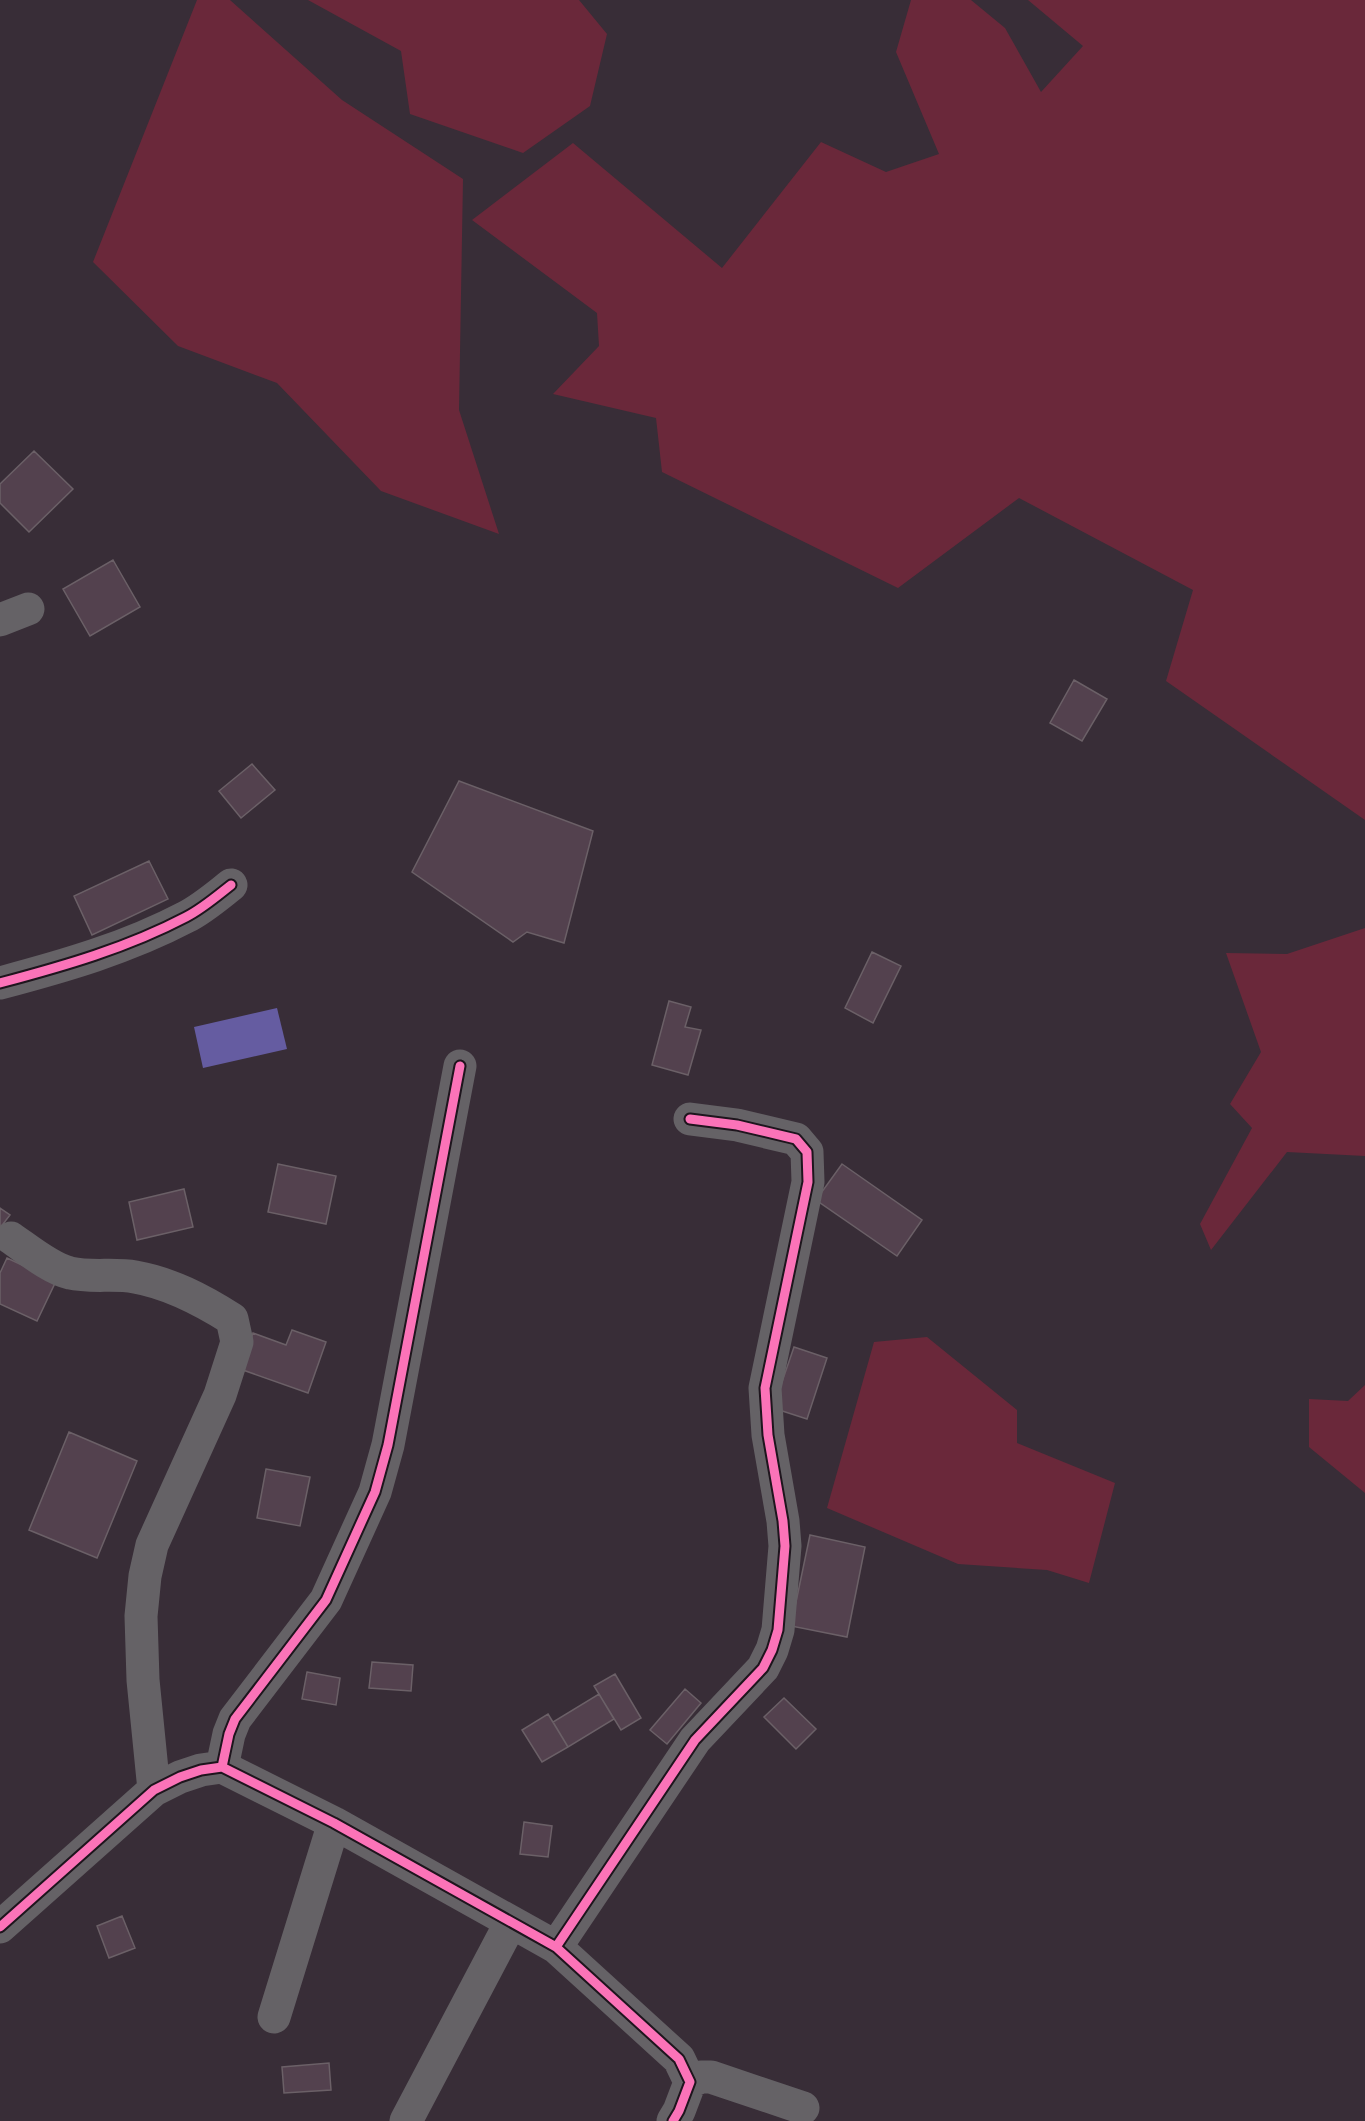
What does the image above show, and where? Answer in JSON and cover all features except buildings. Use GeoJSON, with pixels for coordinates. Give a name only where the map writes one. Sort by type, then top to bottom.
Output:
{"type":"FeatureCollection","features":[{"type":"Feature","properties":{"kind":"street"},"geometry":{"type":"LineString","coordinates":[[0,983],[58,968],[128,944],[189,916],[231,885]]}},
{"type":"Feature","properties":{"kind":"street"},"geometry":{"type":"LineString","coordinates":[[222,1767],[229,1734],[235,1719],[326,1600],[375,1492],[387,1445],[460,1066]]}},
{"type":"Feature","properties":{"kind":"street"},"geometry":{"type":"LineString","coordinates":[[556,1947],[695,1740],[763,1668],[778,1630],[785,1546],[783,1521],[768,1435],[765,1388],[808,1182],[807,1152],[796,1139],[737,1125],[690,1119]]}},
{"type":"Feature","properties":{"kind":"street"},"geometry":{"type":"LineString","coordinates":[[11,1238],[48,1263],[69,1273],[135,1277],[174,1288],[232,1319],[237,1342],[220,1395],[152,1545],[145,1576],[141,1616],[143,1680],[154,1790]]}},
{"type":"Feature","properties":{"kind":"street"},"geometry":{"type":"LineString","coordinates":[[0,1927],[154,1790],[180,1777],[201,1770],[222,1767],[334,1823],[556,1947],[679,2059],[690,2082],[673,2121]]}},
{"type":"Feature","properties":{"kind":"street"},"geometry":{"type":"LineString","coordinates":[[274,2017],[334,1823]]}},
{"type":"Feature","properties":{"kind":"street"},"geometry":{"type":"LineString","coordinates":[[406,2121],[511,1922]]}},
{"type":"Feature","properties":{"kind":"street"},"geometry":{"type":"LineString","coordinates":[[690,2082],[711,2077],[803,2108]]}},
{"type":"Feature","properties":{"kind":"shaded area"},"geometry":{"type":"Polygon","coordinates":[[[197,0],[230,0],[342,100],[463,179],[459,410],[499,534],[381,491],[277,383],[178,346],[93,262],[197,0]]]}},
{"type":"Feature","properties":{"kind":"shaded area"},"geometry":{"type":"Polygon","coordinates":[[[308,0],[579,0],[607,34],[590,106],[523,153],[410,114],[401,51],[308,0]]]}},
{"type":"Feature","properties":{"kind":"shaded area"},"geometry":{"type":"Polygon","coordinates":[[[911,0],[971,0],[1005,28],[1041,92],[1083,46],[1028,0],[1365,0],[1365,820],[1166,681],[1193,590],[1019,498],[898,588],[662,472],[656,418],[553,394],[599,346],[597,313],[472,220],[573,143],[722,268],[821,142],[886,172],[939,154],[896,52],[911,0]]]}},
{"type":"Feature","properties":{"kind":"shaded area"},"geometry":{"type":"Polygon","coordinates":[[[1365,928],[1365,1156],[1287,1152],[1211,1250],[1200,1224],[1252,1128],[1230,1104],[1261,1052],[1226,953],[1287,954],[1365,928]]]}},
{"type":"Feature","properties":{"kind":"shaded area"},"geometry":{"type":"Polygon","coordinates":[[[277,1008],[287,1049],[203,1068],[194,1027],[277,1008]]]}},
{"type":"Feature","properties":{"kind":"shaded area"},"geometry":{"type":"Polygon","coordinates":[[[927,1337],[1017,1410],[1017,1443],[1115,1483],[1089,1583],[1047,1570],[958,1564],[827,1508],[874,1342],[927,1337]]]}},
{"type":"Feature","properties":{"kind":"shaded area"},"geometry":{"type":"Polygon","coordinates":[[[1365,1385],[1365,1493],[1309,1447],[1309,1399],[1348,1401],[1365,1385]]]}},
{"type":"Feature","properties":{"kind":"cycle path"},"geometry":{"type":"LineString","coordinates":[[0,983],[71,963],[141,938],[192,914],[231,885]]}},
{"type":"Feature","properties":{"kind":"cycle path"},"geometry":{"type":"LineString","coordinates":[[222,1767],[229,1734],[235,1719],[326,1600],[375,1492],[388,1445],[460,1066]]}},
{"type":"Feature","properties":{"kind":"cycle path"},"geometry":{"type":"LineString","coordinates":[[556,1947],[695,1740],[763,1668],[778,1630],[785,1546],[783,1521],[768,1435],[765,1388],[808,1182],[807,1152],[796,1139],[737,1125],[690,1119]]}},
{"type":"Feature","properties":{"kind":"cycle path"},"geometry":{"type":"LineString","coordinates":[[0,1927],[154,1790],[180,1777],[201,1770],[222,1767],[334,1823],[556,1947],[679,2059],[690,2082],[673,2121]]}}]}
